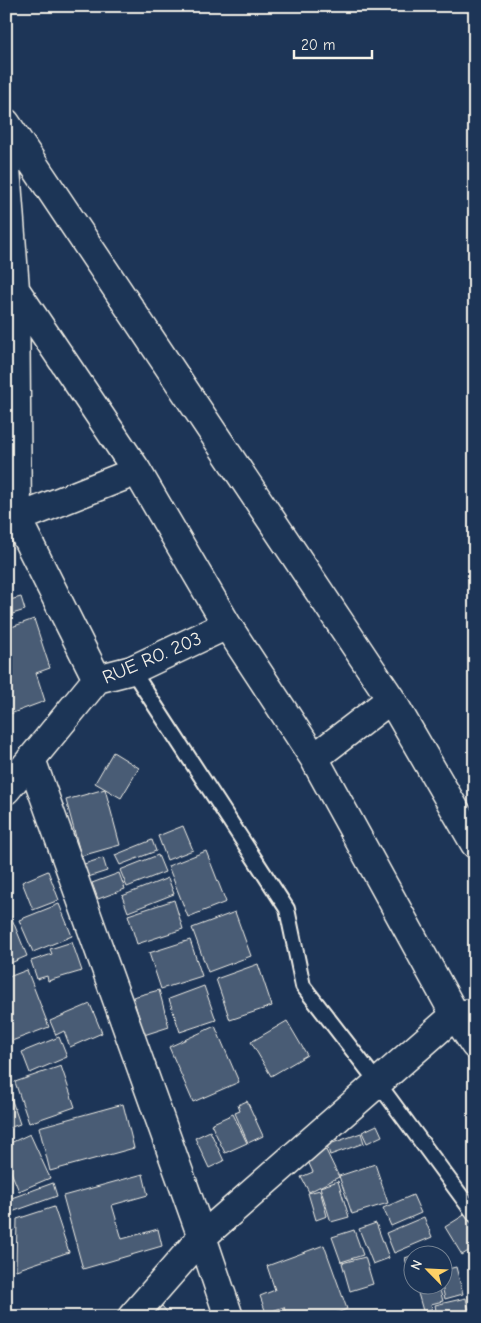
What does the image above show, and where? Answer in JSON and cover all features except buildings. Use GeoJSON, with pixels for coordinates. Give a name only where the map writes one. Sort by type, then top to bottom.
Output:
{"type":"FeatureCollection","features":[{"type":"Feature","properties":{"kind":"street"},"geometry":{"type":"LineString","coordinates":[[6,123],[391,699],[475,844]]}},
{"type":"Feature","properties":{"kind":"street"},"geometry":{"type":"LineString","coordinates":[[6,168],[10,283],[12,521],[97,679]]}},
{"type":"Feature","properties":{"kind":"street"},"geometry":{"type":"LineString","coordinates":[[10,283],[137,470],[227,625],[314,758],[465,1014],[475,1045]]}},
{"type":"Feature","properties":{"kind":"street"},"geometry":{"type":"LineString","coordinates":[[12,521],[137,470]]}},
{"type":"Feature","properties":{"kind":"street","name":"RUE RO. 203"},"geometry":{"type":"LineString","coordinates":[[6,790],[97,679],[132,670],[227,625]]}},
{"type":"Feature","properties":{"kind":"street"},"geometry":{"type":"LineString","coordinates":[[314,758],[391,699]]}},
{"type":"Feature","properties":{"kind":"street"},"geometry":{"type":"LineString","coordinates":[[30,759],[229,1317]]}},
{"type":"Feature","properties":{"kind":"street"},"geometry":{"type":"LineString","coordinates":[[132,1317],[202,1237],[378,1083],[465,1014]]}},
{"type":"Feature","properties":{"kind":"lane"},"geometry":{"type":"LineString","coordinates":[[132,670],[287,909],[303,986],[378,1083],[475,1215]]}}]}
